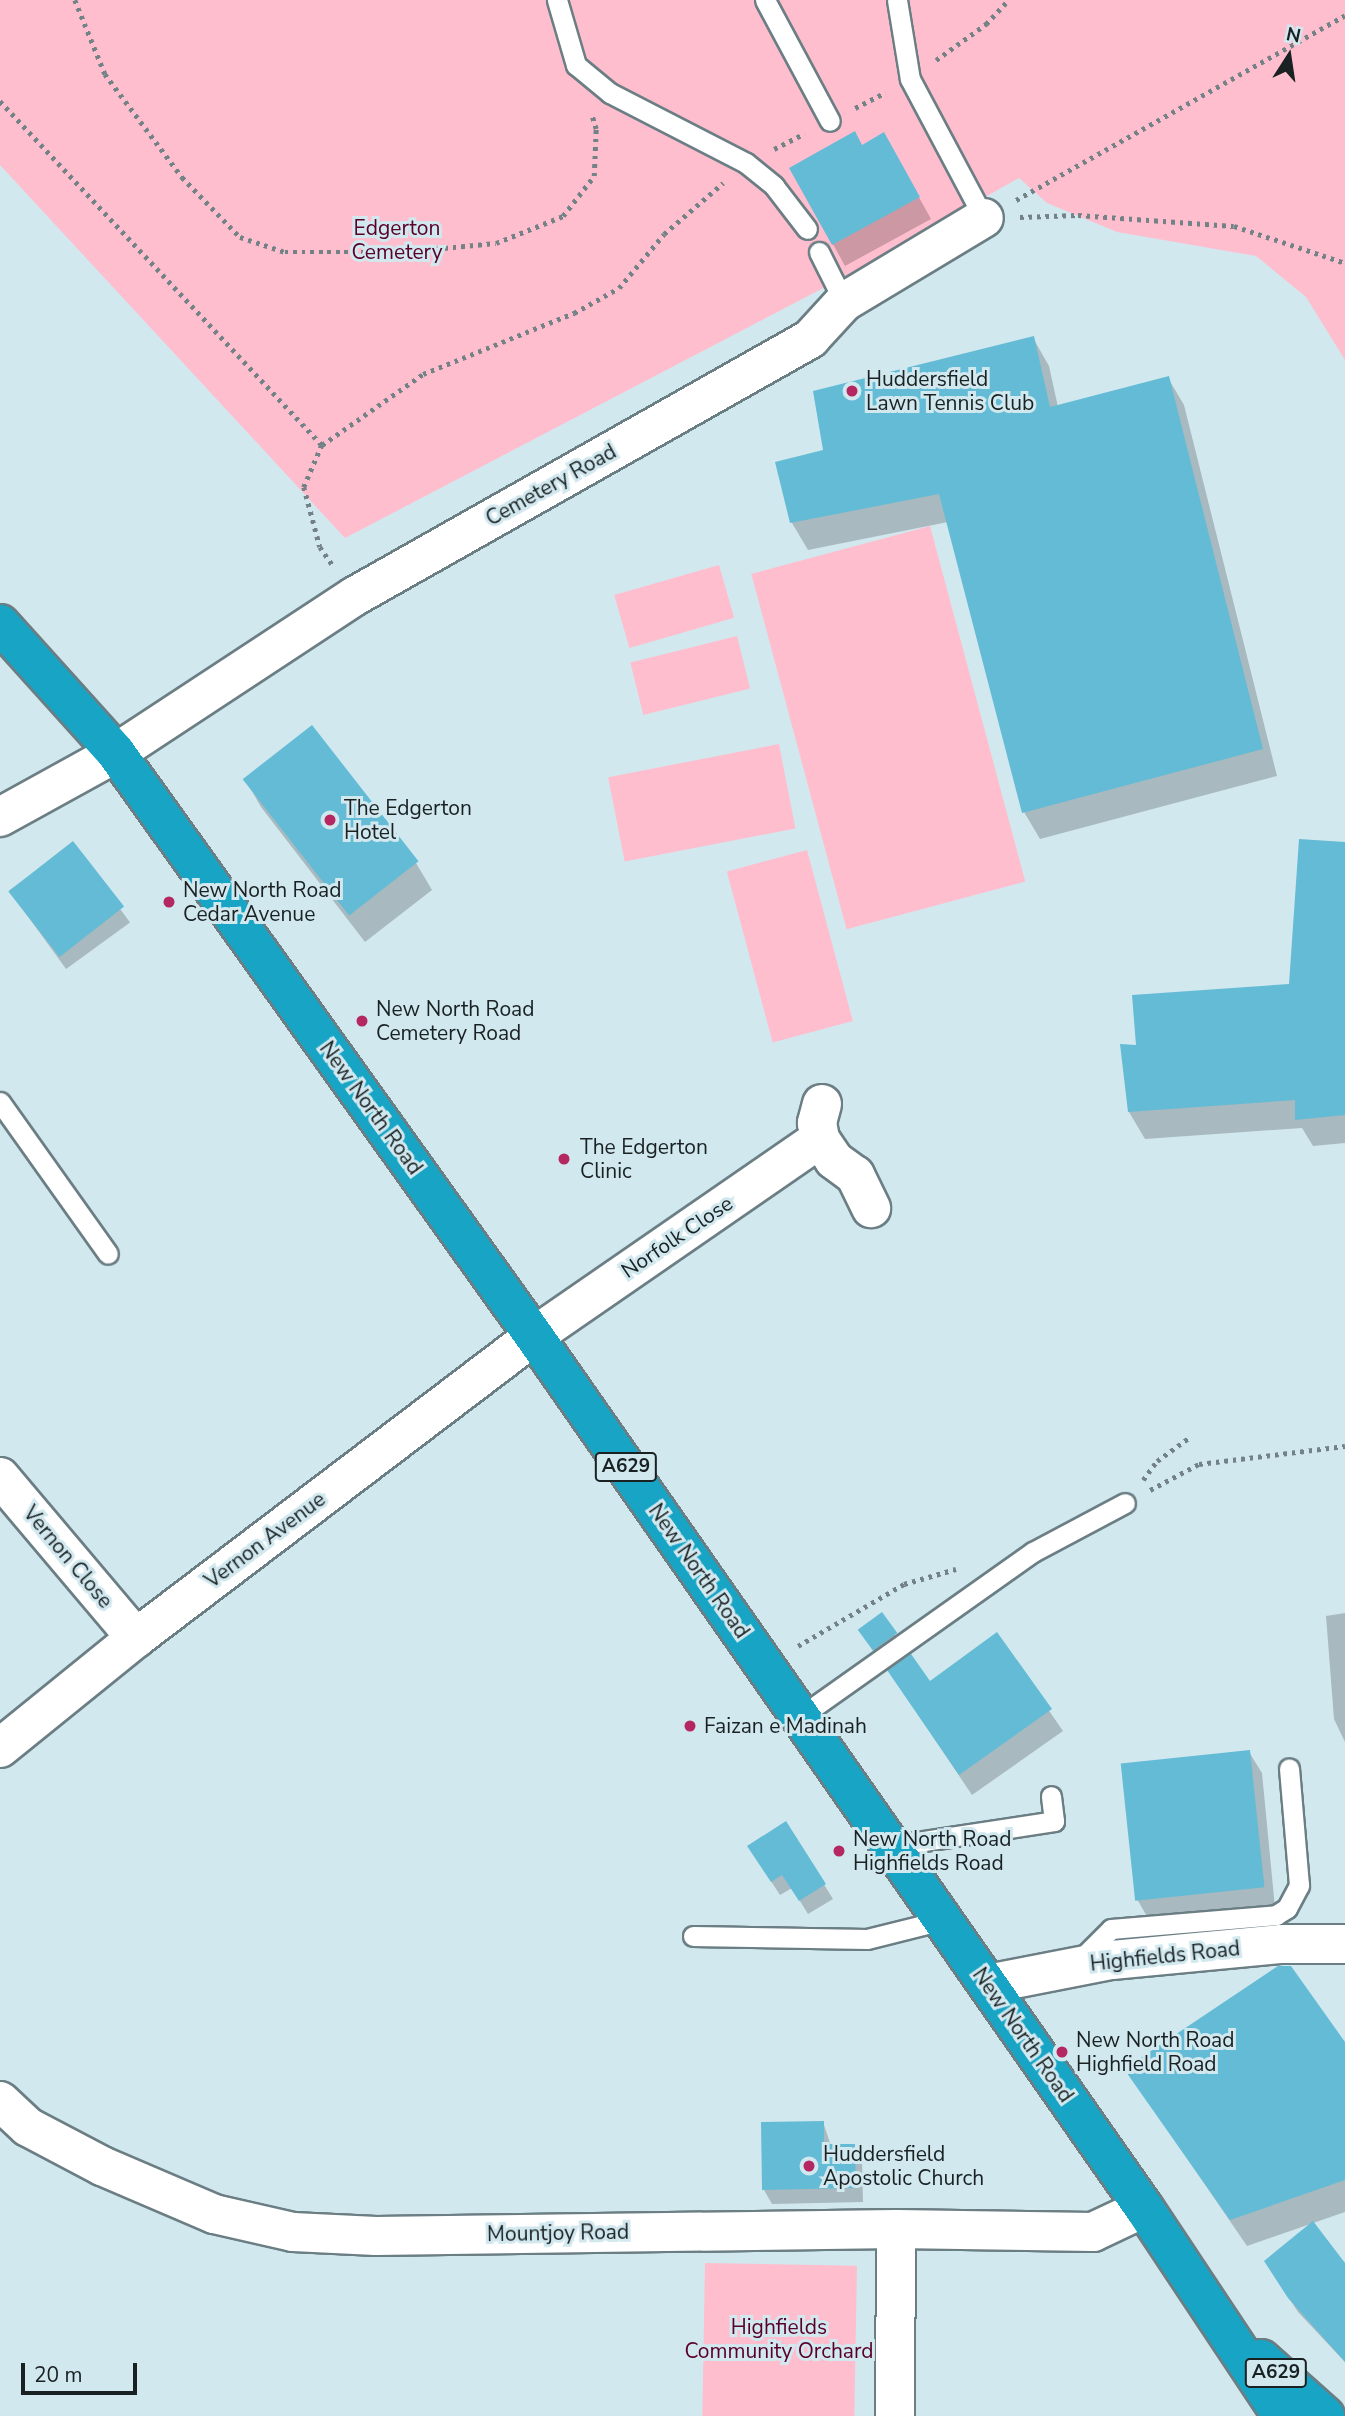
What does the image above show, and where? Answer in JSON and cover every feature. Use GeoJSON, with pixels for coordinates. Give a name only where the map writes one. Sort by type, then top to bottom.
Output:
{"type":"FeatureCollection","features":[{"type":"Feature","properties":{"kind":"highway","name":"New North Road"},"geometry":{"type":"LineString","coordinates":[[0,624],[116,753],[534,1336],[1144,2208],[1228,2330],[1282,2416]]}},
{"type":"Feature","properties":{"kind":"highway","name":"New North Road"},"geometry":{"type":"LineString","coordinates":[[1228,2330],[1325,2416]]}},
{"type":"Feature","properties":{"kind":"street","name":"Cemetery Road"},"geometry":{"type":"LineString","coordinates":[[0,817],[116,753],[355,596],[810,339],[844,302],[984,218]]}},
{"type":"Feature","properties":{"kind":"street","name":"Norfolk Close"},"geometry":{"type":"LineString","coordinates":[[534,1336],[821,1122],[834,1160],[855,1175],[871,1208]]}},
{"type":"Feature","properties":{"kind":"street","name":"Vernon Avenue"},"geometry":{"type":"LineString","coordinates":[[0,1748],[136,1638],[534,1336]]}},
{"type":"Feature","properties":{"kind":"street","name":"Vernon Close"},"geometry":{"type":"LineString","coordinates":[[0,1477],[136,1638]]}},
{"type":"Feature","properties":{"kind":"street","name":"Highfields Road"},"geometry":{"type":"LineString","coordinates":[[988,1984],[1072,1968],[1269,1945],[1345,1944]]}},
{"type":"Feature","properties":{"kind":"street","name":"Mountjoy Road"},"geometry":{"type":"LineString","coordinates":[[0,2101],[28,2127],[102,2166],[214,2214],[293,2232],[376,2236],[896,2229],[1093,2232],[1144,2208]]}},
{"type":"Feature","properties":{"kind":"street"},"geometry":{"type":"LineString","coordinates":[[895,2416],[896,2229]]}},
{"type":"Feature","properties":{"kind":"lane"},"geometry":{"type":"LineString","coordinates":[[557,0],[576,65],[610,93],[746,163],[774,186],[807,229]]}},
{"type":"Feature","properties":{"kind":"lane"},"geometry":{"type":"LineString","coordinates":[[765,0],[830,121]]}},
{"type":"Feature","properties":{"kind":"lane"},"geometry":{"type":"LineString","coordinates":[[897,0],[910,79],[984,218]]}},
{"type":"Feature","properties":{"kind":"lane"},"geometry":{"type":"LineString","coordinates":[[819,252],[844,302]]}},
{"type":"Feature","properties":{"kind":"lane"},"geometry":{"type":"LineString","coordinates":[[0,1102],[108,1254]]}},
{"type":"Feature","properties":{"kind":"lane"},"geometry":{"type":"LineString","coordinates":[[801,1716],[1033,1552],[1125,1503]]}},
{"type":"Feature","properties":{"kind":"lane"},"geometry":{"type":"LineString","coordinates":[[1072,1968],[1111,1929],[1276,1915],[1287,1908],[1299,1885],[1289,1768]]}},
{"type":"Feature","properties":{"kind":"lane"},"geometry":{"type":"LineString","coordinates":[[891,1846],[1054,1821],[1051,1796]]}},
{"type":"Feature","properties":{"kind":"lane"},"geometry":{"type":"LineString","coordinates":[[692,1936],[867,1939],[943,1920]]}},
{"type":"Feature","properties":{"kind":"path"},"geometry":{"type":"LineString","coordinates":[[75,0],[105,74],[182,177],[240,237],[285,252],[402,252],[496,243],[563,216],[594,176],[596,129],[576,65]]}},
{"type":"Feature","properties":{"kind":"path"},"geometry":{"type":"LineString","coordinates":[[910,79],[986,24],[1008,0]]}},
{"type":"Feature","properties":{"kind":"path"},"geometry":{"type":"LineString","coordinates":[[984,218],[1345,15]]}},
{"type":"Feature","properties":{"kind":"path"},"geometry":{"type":"LineString","coordinates":[[0,101],[322,445]]}},
{"type":"Feature","properties":{"kind":"path"},"geometry":{"type":"LineString","coordinates":[[355,596],[320,547],[304,487],[322,445],[423,374],[574,313],[619,288],[664,234],[746,163]]}},
{"type":"Feature","properties":{"kind":"path"},"geometry":{"type":"LineString","coordinates":[[984,218],[1078,215],[1234,226],[1345,263]]}},
{"type":"Feature","properties":{"kind":"path"},"geometry":{"type":"LineString","coordinates":[[1125,1503],[1157,1461],[1189,1438]]}},
{"type":"Feature","properties":{"kind":"green space","name":"Edgerton Cemetery"},"geometry":{"type":"Polygon","coordinates":[[[0,0],[1345,0],[1345,360],[1306,297],[1256,256],[1117,232],[1047,203],[1019,178],[833,283],[345,538],[0,165],[0,0]]]}},
{"type":"Feature","properties":{"kind":"green space"},"geometry":{"type":"Polygon","coordinates":[[[930,526],[1025,881],[847,929],[751,574],[930,526]]]}},
{"type":"Feature","properties":{"kind":"green space"},"geometry":{"type":"Polygon","coordinates":[[[719,565],[734,618],[629,648],[614,595],[719,565]]]}},
{"type":"Feature","properties":{"kind":"green space"},"geometry":{"type":"Polygon","coordinates":[[[737,636],[750,688],[643,715],[630,663],[737,636]]]}},
{"type":"Feature","properties":{"kind":"green space"},"geometry":{"type":"Polygon","coordinates":[[[779,744],[795,828],[625,862],[608,777],[779,744]]]}},
{"type":"Feature","properties":{"kind":"green space"},"geometry":{"type":"Polygon","coordinates":[[[807,850],[853,1021],[773,1042],[727,871],[807,850]]]}},
{"type":"Feature","properties":{"kind":"green space","name":"Highfields Community Orchard"},"geometry":{"type":"Polygon","coordinates":[[[705,2263],[857,2266],[854,2416],[702,2416],[705,2263]]]}},
{"type":"Feature","properties":{"kind":"building"},"geometry":{"type":"Polygon","coordinates":[[[855,131],[862,145],[884,132],[920,197],[832,245],[789,168],[855,131]]]}},
{"type":"Feature","properties":{"kind":"building"},"geometry":{"type":"Polygon","coordinates":[[[1034,336],[1050,407],[1169,376],[1263,749],[1022,813],[939,494],[790,523],[775,462],[823,450],[813,391],[1034,336]]]}},
{"type":"Feature","properties":{"kind":"building","name":"The Edgerton Hotel"},"geometry":{"type":"Polygon","coordinates":[[[312,725],[419,861],[349,916],[243,779],[312,725]]]}},
{"type":"Feature","properties":{"kind":"building"},"geometry":{"type":"Polygon","coordinates":[[[1299,839],[1345,842],[1345,1115],[1295,1120],[1295,1100],[1128,1112],[1120,1044],[1136,1045],[1132,995],[1289,984],[1299,839]]]}},
{"type":"Feature","properties":{"kind":"building"},"geometry":{"type":"Polygon","coordinates":[[[73,841],[124,906],[59,957],[8,891],[73,841]]]}},
{"type":"Feature","properties":{"kind":"building"},"geometry":{"type":"Polygon","coordinates":[[[882,1612],[897,1633],[873,1651],[858,1630],[882,1612]]]}},
{"type":"Feature","properties":{"kind":"building"},"geometry":{"type":"Polygon","coordinates":[[[997,1632],[1052,1709],[959,1775],[887,1670],[911,1654],[930,1681],[997,1632]]]}},
{"type":"Feature","properties":{"kind":"building"},"geometry":{"type":"Polygon","coordinates":[[[1250,1750],[1264,1887],[1135,1901],[1121,1764],[1250,1750]]]}},
{"type":"Feature","properties":{"kind":"building"},"geometry":{"type":"Polygon","coordinates":[[[786,1821],[826,1884],[799,1901],[782,1875],[771,1882],[747,1846],[786,1821]]]}},
{"type":"Feature","properties":{"kind":"building"},"geometry":{"type":"Polygon","coordinates":[[[1278,1966],[1291,1966],[1345,2042],[1345,2180],[1230,2220],[1124,2069],[1278,1966]]]}},
{"type":"Feature","properties":{"kind":"building","name":"Huddersfield Apostolic Church"},"geometry":{"type":"Polygon","coordinates":[[[824,2121],[824,2144],[855,2144],[856,2188],[762,2190],[761,2122],[824,2121]]]}},
{"type":"Feature","properties":{"kind":"building"},"geometry":{"type":"Polygon","coordinates":[[[1313,2221],[1345,2263],[1345,2362],[1288,2298],[1264,2261],[1313,2221]]]}},
{"type":"Feature","properties":{"kind":"place","name":"Huddersfield Lawn Tennis Club"},"geometry":{"type":"Point","coordinates":[852,391]}},
{"type":"Feature","properties":{"kind":"place","name":"The Edgerton Hotel"},"geometry":{"type":"Point","coordinates":[330,820]}},
{"type":"Feature","properties":{"kind":"place","name":"New North Road Cedar Avenue"},"geometry":{"type":"Point","coordinates":[169,902]}},
{"type":"Feature","properties":{"kind":"place","name":"New North Road Cemetery Road"},"geometry":{"type":"Point","coordinates":[362,1021]}},
{"type":"Feature","properties":{"kind":"place","name":"The Edgerton Clinic"},"geometry":{"type":"Point","coordinates":[564,1159]}},
{"type":"Feature","properties":{"kind":"place","name":"Faizan e Madinah"},"geometry":{"type":"Point","coordinates":[690,1726]}},
{"type":"Feature","properties":{"kind":"place","name":"New North Road Highfields Road"},"geometry":{"type":"Point","coordinates":[839,1851]}},
{"type":"Feature","properties":{"kind":"place","name":"New North Road Highfield Road"},"geometry":{"type":"Point","coordinates":[1062,2052]}},
{"type":"Feature","properties":{"kind":"place","name":"Huddersfield Apostolic Church"},"geometry":{"type":"Point","coordinates":[809,2166]}}]}
